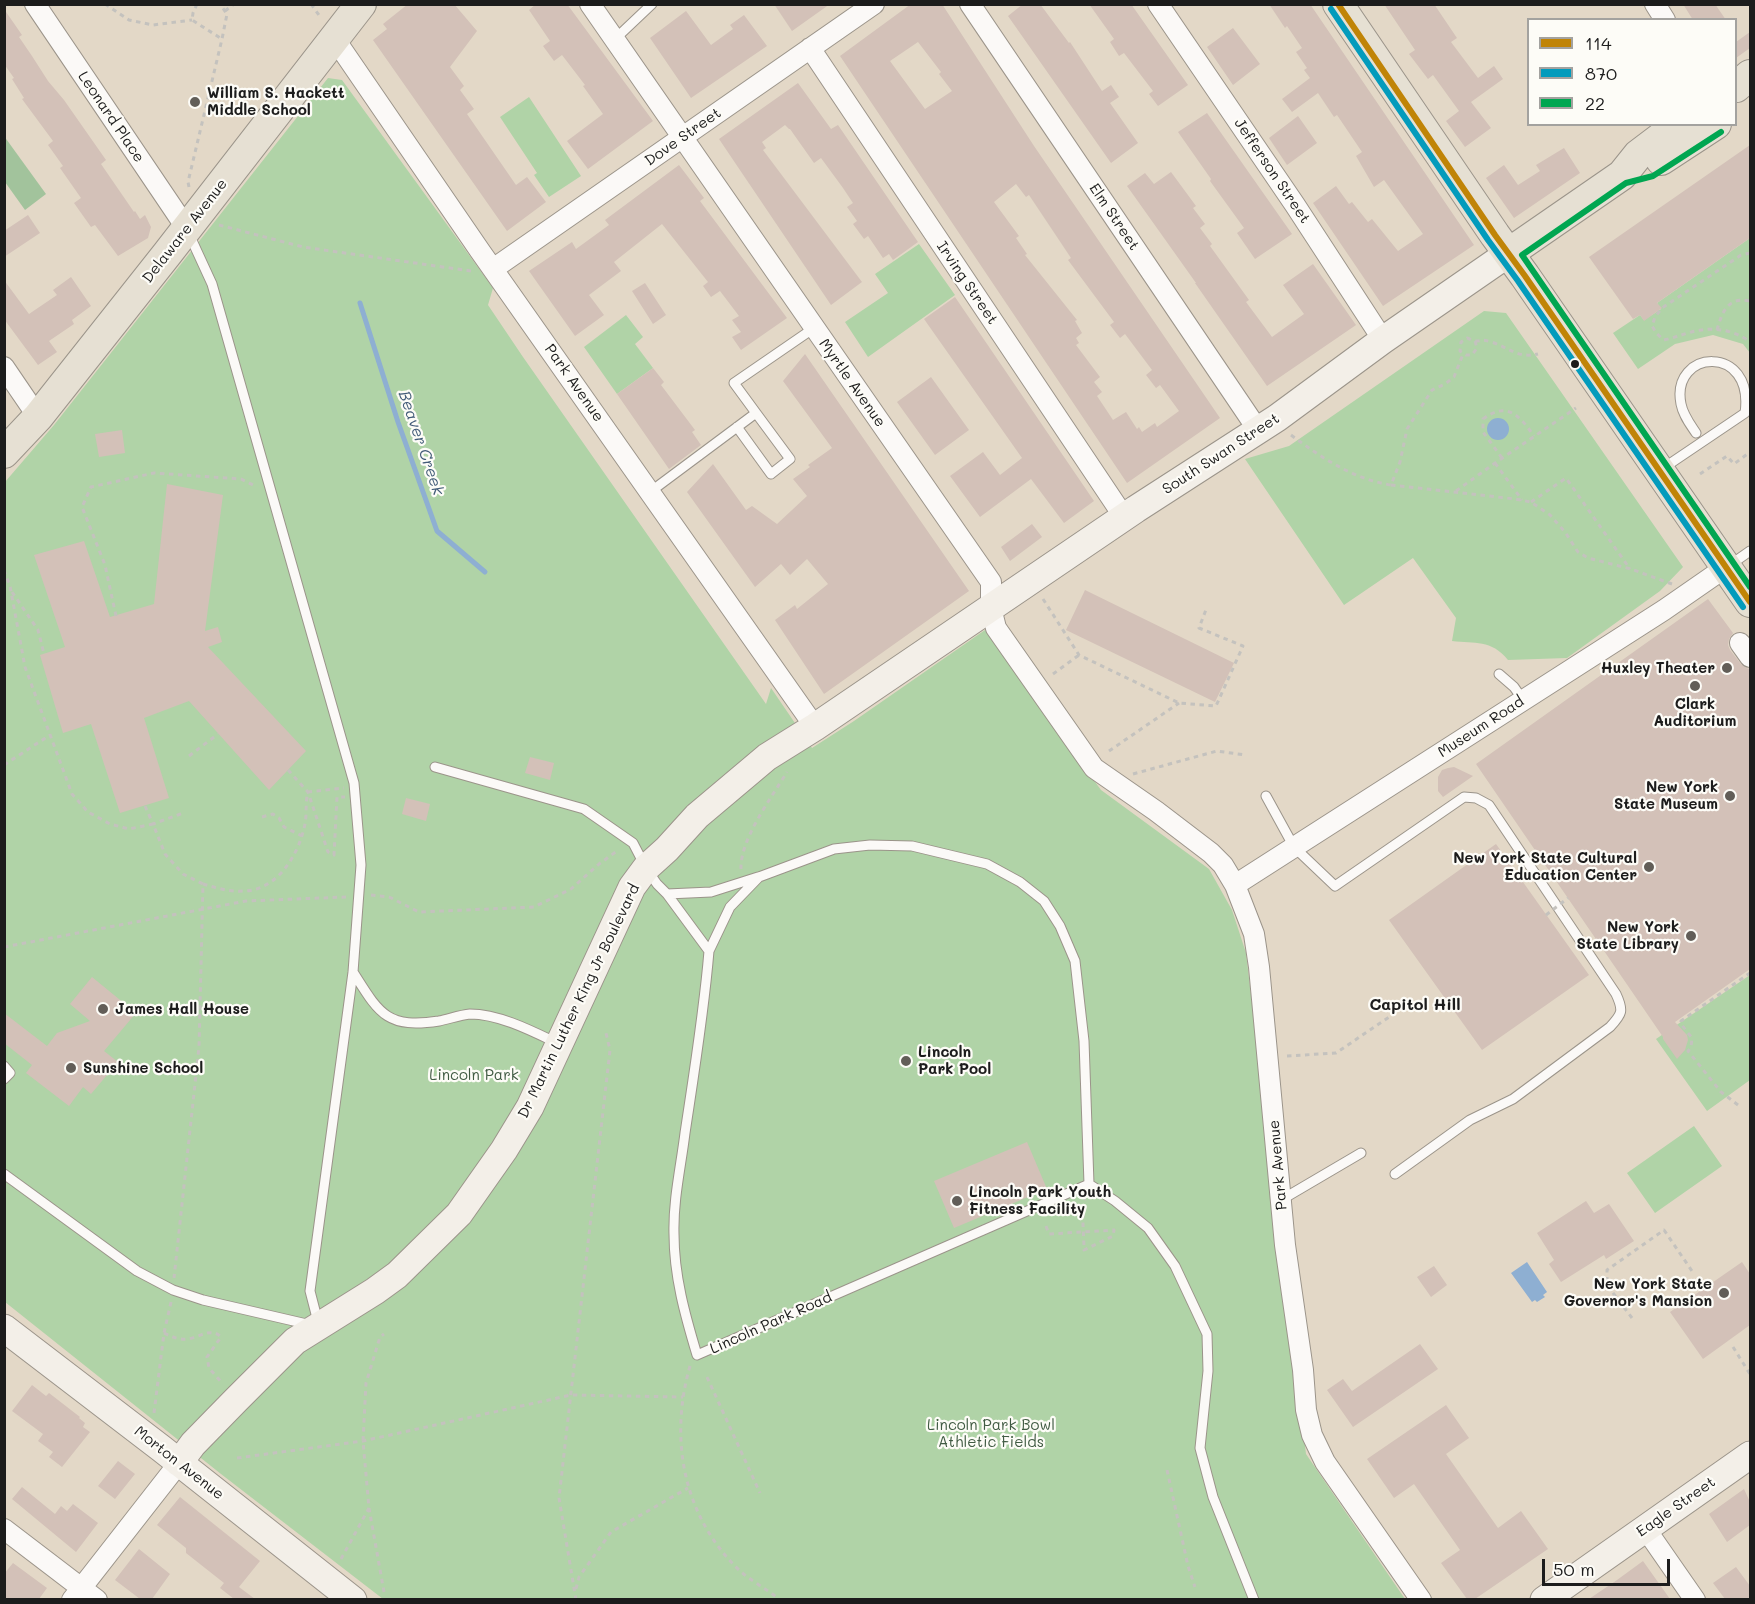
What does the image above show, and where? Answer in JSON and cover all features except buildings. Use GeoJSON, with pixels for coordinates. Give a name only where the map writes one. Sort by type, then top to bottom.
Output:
{"type":"FeatureCollection","features":[{"type":"Feature","properties":{"kind":"main road","name":"Delaware Avenue"},"geometry":{"type":"LineString","coordinates":[[4,453],[38,417],[187,229],[328,30],[361,4]]}},
{"type":"Feature","properties":{"kind":"main road"},"geometry":{"type":"LineString","coordinates":[[1338,4],[1660,471],[1738,559],[1750,602]]}},
{"type":"Feature","properties":{"kind":"main road"},"geometry":{"type":"LineString","coordinates":[[1737,86],[1750,75]]}},
{"type":"Feature","properties":{"kind":"main road"},"geometry":{"type":"LineString","coordinates":[[1737,110],[1750,102]]}},
{"type":"Feature","properties":{"kind":"main road","name":"South Swan Street"},"geometry":{"type":"LineString","coordinates":[[1509,254],[1622,175],[1638,155],[1676,126]]}},
{"type":"Feature","properties":{"kind":"main road","name":"South Swan Street"},"geometry":{"type":"LineString","coordinates":[[1622,175],[1649,168],[1713,126]]}},
{"type":"Feature","properties":{"kind":"street","name":"Leonard Place"},"geometry":{"type":"LineString","coordinates":[[35,4],[187,229]]}},
{"type":"Feature","properties":{"kind":"street","name":"Myrtle Avenue"},"geometry":{"type":"LineString","coordinates":[[590,4],[990,582],[991,608],[996,628],[1094,768]]}},
{"type":"Feature","properties":{"kind":"street","name":"Dove Street"},"geometry":{"type":"LineString","coordinates":[[493,269],[874,4]]}},
{"type":"Feature","properties":{"kind":"street","name":"Elm Street"},"geometry":{"type":"LineString","coordinates":[[970,4],[1258,430]]}},
{"type":"Feature","properties":{"kind":"street","name":"Jefferson Street"},"geometry":{"type":"LineString","coordinates":[[1158,4],[1295,205],[1383,340]]}},
{"type":"Feature","properties":{"kind":"street"},"geometry":{"type":"LineString","coordinates":[[1655,4],[1664,18]]}},
{"type":"Feature","properties":{"kind":"street","name":"Park Avenue"},"geometry":{"type":"LineString","coordinates":[[328,30],[493,269],[816,727]]}},
{"type":"Feature","properties":{"kind":"street","name":"Irving Street"},"geometry":{"type":"LineString","coordinates":[[810,48],[1124,517]]}},
{"type":"Feature","properties":{"kind":"street","name":"South Swan Street"},"geometry":{"type":"LineString","coordinates":[[816,727],[1124,517],[1258,430],[1383,340],[1509,254]]}},
{"type":"Feature","properties":{"kind":"street"},"geometry":{"type":"LineString","coordinates":[[4,367],[38,417]]}},
{"type":"Feature","properties":{"kind":"street","name":"Museum Road"},"geometry":{"type":"LineString","coordinates":[[1235,885],[1664,610],[1738,559]]}},
{"type":"Feature","properties":{"kind":"street","name":"Dr Martin Luther King Jr Boulevard"},"geometry":{"type":"LineString","coordinates":[[178,1463],[193,1444],[295,1341],[397,1275],[459,1215],[504,1150],[530,1107],[632,887],[646,868],[698,816],[767,757],[816,727]]}},
{"type":"Feature","properties":{"kind":"street","name":"Park Avenue"},"geometry":{"type":"LineString","coordinates":[[1094,768],[1210,853],[1223,865],[1235,885],[1254,934],[1285,1245],[1303,1370],[1306,1410],[1312,1436],[1325,1462],[1421,1599]]}},
{"type":"Feature","properties":{"kind":"street","name":"Morton Avenue"},"geometry":{"type":"LineString","coordinates":[[4,1328],[353,1599]]}},
{"type":"Feature","properties":{"kind":"street"},"geometry":{"type":"LineString","coordinates":[[77,1593],[178,1463]]}},
{"type":"Feature","properties":{"kind":"street","name":"Eagle Street"},"geometry":{"type":"LineString","coordinates":[[1554,1596],[1645,1528],[1748,1464]]}},
{"type":"Feature","properties":{"kind":"street"},"geometry":{"type":"LineString","coordinates":[[1645,1528],[1695,1599]]}},
{"type":"Feature","properties":{"kind":"street"},"geometry":{"type":"LineString","coordinates":[[4,1529],[77,1593],[98,1599]]}},
{"type":"Feature","properties":{"kind":"lane"},"geometry":{"type":"LineString","coordinates":[[614,40],[652,4]]}},
{"type":"Feature","properties":{"kind":"lane"},"geometry":{"type":"LineString","coordinates":[[4,1174],[137,1271],[173,1290],[203,1300],[319,1327],[310,1291],[353,972],[361,865],[354,783],[212,284],[187,229]]}},
{"type":"Feature","properties":{"kind":"lane"},"geometry":{"type":"LineString","coordinates":[[736,428],[771,474],[790,459],[734,383],[814,327]]}},
{"type":"Feature","properties":{"kind":"lane"},"geometry":{"type":"LineString","coordinates":[[1660,471],[1745,412],[1749,400],[1749,389],[1744,377],[1735,367],[1722,361],[1708,362],[1695,367],[1686,377],[1681,390],[1681,404],[1696,433]]}},
{"type":"Feature","properties":{"kind":"lane"},"geometry":{"type":"LineString","coordinates":[[650,492],[756,413]]}},
{"type":"Feature","properties":{"kind":"lane"},"geometry":{"type":"LineString","coordinates":[[1499,674],[1514,687],[1523,700]]}},
{"type":"Feature","properties":{"kind":"lane"},"geometry":{"type":"LineString","coordinates":[[435,767],[584,809],[633,843],[657,884],[709,951]]}},
{"type":"Feature","properties":{"kind":"lane"},"geometry":{"type":"LineString","coordinates":[[1266,796],[1294,847],[1335,886],[1464,797],[1476,798],[1489,805],[1617,994],[1622,1005],[1621,1015],[1610,1027],[1513,1099],[1470,1120],[1395,1174]]}},
{"type":"Feature","properties":{"kind":"lane","name":"Lincoln Park Road"},"geometry":{"type":"LineString","coordinates":[[667,894],[711,892],[834,849],[870,845],[912,846],[987,864],[1020,882],[1044,902],[1060,926],[1075,962],[1084,1041],[1089,1184],[697,1355],[681,1298],[675,1260],[674,1232],[677,1194],[706,997],[709,951],[730,907],[759,877]]}},
{"type":"Feature","properties":{"kind":"lane"},"geometry":{"type":"LineString","coordinates":[[353,972],[374,1005],[392,1020],[410,1024],[440,1021],[470,1014],[514,1024],[559,1044]]}},
{"type":"Feature","properties":{"kind":"lane"},"geometry":{"type":"LineString","coordinates":[[4,1066],[10,1073],[4,1079]]}},
{"type":"Feature","properties":{"kind":"lane"},"geometry":{"type":"LineString","coordinates":[[1281,1200],[1361,1153]]}},
{"type":"Feature","properties":{"kind":"lane"},"geometry":{"type":"LineString","coordinates":[[1089,1184],[1115,1201],[1148,1228],[1174,1266],[1207,1334],[1208,1371],[1200,1448],[1213,1497],[1254,1599]]}},
{"type":"Feature","properties":{"kind":"path"},"geometry":{"type":"LineString","coordinates":[[105,4],[129,20],[153,25],[192,20],[222,39]]}},
{"type":"Feature","properties":{"kind":"path"},"geometry":{"type":"LineString","coordinates":[[192,20],[197,4]]}},
{"type":"Feature","properties":{"kind":"path"},"geometry":{"type":"LineString","coordinates":[[191,192],[188,182],[227,14],[220,4]]}},
{"type":"Feature","properties":{"kind":"path"},"geometry":{"type":"LineString","coordinates":[[225,11],[234,4]]}},
{"type":"Feature","properties":{"kind":"path"},"geometry":{"type":"LineString","coordinates":[[311,4],[328,30]]}},
{"type":"Feature","properties":{"kind":"path"},"geometry":{"type":"LineString","coordinates":[[219,225],[303,247],[476,271],[493,269]]}},
{"type":"Feature","properties":{"kind":"path"},"geometry":{"type":"LineString","coordinates":[[1750,253],[1741,255],[1662,308],[1652,326],[1665,340],[1704,329],[1727,331],[1744,337],[1750,342]]}},
{"type":"Feature","properties":{"kind":"path"},"geometry":{"type":"LineString","coordinates":[[1717,330],[1723,310],[1731,303],[1741,299],[1750,301]]}},
{"type":"Feature","properties":{"kind":"path"},"geometry":{"type":"LineString","coordinates":[[1391,485],[1400,462],[1407,429],[1432,390],[1454,377],[1463,354],[1460,348],[1461,342],[1467,338],[1475,341],[1482,339],[1528,356],[1538,354]]}},
{"type":"Feature","properties":{"kind":"path"},"geometry":{"type":"LineString","coordinates":[[1463,354],[1470,355],[1475,352],[1477,348],[1475,341]]}},
{"type":"Feature","properties":{"kind":"path"},"geometry":{"type":"LineString","coordinates":[[1455,492],[1576,408]]}},
{"type":"Feature","properties":{"kind":"path"},"geometry":{"type":"LineString","coordinates":[[1502,458],[1483,432],[1483,420],[1494,411],[1518,415],[1534,436]]}},
{"type":"Feature","properties":{"kind":"path"},"geometry":{"type":"LineString","coordinates":[[1290,434],[1331,462],[1356,476],[1377,483],[1531,502],[1550,515],[1578,552],[1588,558],[1631,569],[1674,584]]}},
{"type":"Feature","properties":{"kind":"path"},"geometry":{"type":"LineString","coordinates":[[1700,474],[1727,456],[1734,464],[1750,452]]}},
{"type":"Feature","properties":{"kind":"path"},"geometry":{"type":"LineString","coordinates":[[1495,463],[1522,500]]}},
{"type":"Feature","properties":{"kind":"path"},"geometry":{"type":"LineString","coordinates":[[116,616],[105,565],[82,507],[91,487],[154,473],[241,479],[255,486]]}},
{"type":"Feature","properties":{"kind":"path"},"geometry":{"type":"LineString","coordinates":[[1531,502],[1566,478],[1631,569]]}},
{"type":"Feature","properties":{"kind":"path"},"geometry":{"type":"LineString","coordinates":[[4,570],[11,591],[25,667],[72,794],[88,812],[110,824],[129,829],[153,824],[183,813]]}},
{"type":"Feature","properties":{"kind":"path"},"geometry":{"type":"LineString","coordinates":[[11,591],[38,630],[44,654]]}},
{"type":"Feature","properties":{"kind":"path"},"geometry":{"type":"LineString","coordinates":[[1043,599],[1079,655],[1179,704],[1216,706],[1243,646],[1199,628],[1207,606]]}},
{"type":"Feature","properties":{"kind":"path"},"geometry":{"type":"LineString","coordinates":[[1053,674],[1079,655]]}},
{"type":"Feature","properties":{"kind":"path"},"geometry":{"type":"LineString","coordinates":[[1109,751],[1179,704]]}},
{"type":"Feature","properties":{"kind":"path"},"geometry":{"type":"LineString","coordinates":[[189,756],[218,734]]}},
{"type":"Feature","properties":{"kind":"path"},"geometry":{"type":"LineString","coordinates":[[4,765],[50,735]]}},
{"type":"Feature","properties":{"kind":"path"},"geometry":{"type":"LineString","coordinates":[[1124,776],[1216,751],[1245,755]]}},
{"type":"Feature","properties":{"kind":"path"},"geometry":{"type":"LineString","coordinates":[[288,770],[308,792],[328,852],[334,855],[337,797],[355,798]]}},
{"type":"Feature","properties":{"kind":"path"},"geometry":{"type":"LineString","coordinates":[[743,882],[741,865],[745,844],[787,771]]}},
{"type":"Feature","properties":{"kind":"path"},"geometry":{"type":"LineString","coordinates":[[308,792],[342,789],[354,783]]}},
{"type":"Feature","properties":{"kind":"path"},"geometry":{"type":"LineString","coordinates":[[145,806],[165,854],[183,874],[203,884],[228,890],[246,891],[260,887],[280,875],[285,869],[302,836],[306,822],[308,792]]}},
{"type":"Feature","properties":{"kind":"path"},"geometry":{"type":"LineString","coordinates":[[262,817],[273,814],[284,827],[302,836]]}},
{"type":"Feature","properties":{"kind":"path"},"geometry":{"type":"LineString","coordinates":[[369,895],[389,897],[418,912],[534,907],[571,889],[598,864],[617,851]]}},
{"type":"Feature","properties":{"kind":"path"},"geometry":{"type":"LineString","coordinates":[[154,1413],[164,1333],[173,1290],[199,1047],[203,884]]}},
{"type":"Feature","properties":{"kind":"path"},"geometry":{"type":"LineString","coordinates":[[4,947],[246,901],[347,896]]}},
{"type":"Feature","properties":{"kind":"path"},"geometry":{"type":"LineString","coordinates":[[1546,915],[1568,898]]}},
{"type":"Feature","properties":{"kind":"path"},"geometry":{"type":"LineString","coordinates":[[1738,1105],[1721,1092],[1688,1052],[1692,1038],[1681,1021],[1750,973]]}},
{"type":"Feature","properties":{"kind":"path"},"geometry":{"type":"LineString","coordinates":[[1287,1056],[1336,1053],[1392,1015]]}},
{"type":"Feature","properties":{"kind":"path"},"geometry":{"type":"LineString","coordinates":[[576,1599],[559,1497],[610,1050],[606,1033]]}},
{"type":"Feature","properties":{"kind":"path"},"geometry":{"type":"LineString","coordinates":[[1046,1226],[1049,1234],[1083,1232],[1104,1230],[1114,1230],[1113,1236],[1084,1250],[1083,1232],[1083,1218]]}},
{"type":"Feature","properties":{"kind":"path"},"geometry":{"type":"LineString","coordinates":[[1632,1318],[1607,1285],[1607,1270],[1664,1230],[1694,1274]]}},
{"type":"Feature","properties":{"kind":"path"},"geometry":{"type":"LineString","coordinates":[[164,1333],[175,1338],[188,1339],[206,1333],[219,1334],[221,1337],[207,1357],[209,1368],[236,1400]]}},
{"type":"Feature","properties":{"kind":"path"},"geometry":{"type":"LineString","coordinates":[[384,1334],[366,1383],[363,1441],[369,1508],[384,1592]]}},
{"type":"Feature","properties":{"kind":"path"},"geometry":{"type":"LineString","coordinates":[[1732,1347],[1750,1374]]}},
{"type":"Feature","properties":{"kind":"path"},"geometry":{"type":"LineString","coordinates":[[697,1355],[692,1359],[683,1397],[680,1428],[682,1459],[688,1488],[702,1519],[719,1547],[740,1571],[780,1599]]}},
{"type":"Feature","properties":{"kind":"path"},"geometry":{"type":"LineString","coordinates":[[707,1377],[760,1493]]}},
{"type":"Feature","properties":{"kind":"path"},"geometry":{"type":"LineString","coordinates":[[237,1458],[363,1441],[571,1395],[683,1397]]}},
{"type":"Feature","properties":{"kind":"path"},"geometry":{"type":"LineString","coordinates":[[1167,1470],[1188,1566],[1195,1587]]}},
{"type":"Feature","properties":{"kind":"path"},"geometry":{"type":"LineString","coordinates":[[575,1594],[579,1577],[611,1532],[688,1488]]}},
{"type":"Feature","properties":{"kind":"path"},"geometry":{"type":"LineString","coordinates":[[341,1559],[369,1508]]}},
{"type":"Feature","properties":{"kind":"green space","name":"Lincoln Park"},"geometry":{"type":"Polygon","coordinates":[[[328,78],[342,80],[493,288],[488,305],[766,704],[771,688],[812,748],[985,630],[1101,790],[1209,869],[1232,910],[1246,953],[1306,1454],[1405,1599],[383,1599],[5,1302],[5,482],[54,425],[328,78]]]}},
{"type":"Feature","properties":{"kind":"green space"},"geometry":{"type":"Polygon","coordinates":[[[529,97],[581,176],[549,197],[534,175],[537,173],[500,117],[529,97]]]}},
{"type":"Feature","properties":{"kind":"green space"},"geometry":{"type":"Polygon","coordinates":[[[4,136],[46,194],[25,210],[5,182],[4,136]]]}},
{"type":"Feature","properties":{"kind":"green space"},"geometry":{"type":"Polygon","coordinates":[[[1750,238],[1750,353],[1743,344],[1713,335],[1675,344],[1638,369],[1613,333],[1640,315],[1644,320],[1661,309],[1657,303],[1750,238]]]}},
{"type":"Feature","properties":{"kind":"green space"},"geometry":{"type":"Polygon","coordinates":[[[919,244],[955,295],[868,357],[845,322],[888,293],[875,274],[919,244]]]}},
{"type":"Feature","properties":{"kind":"green space"},"geometry":{"type":"Polygon","coordinates":[[[1484,311],[1506,313],[1683,567],[1660,591],[1567,658],[1508,660],[1502,653],[1489,646],[1452,641],[1456,618],[1413,558],[1344,605],[1245,459],[1289,446],[1484,311]]]}},
{"type":"Feature","properties":{"kind":"green space"},"geometry":{"type":"Polygon","coordinates":[[[626,315],[643,337],[635,344],[653,368],[617,394],[584,347],[626,315]]]}},
{"type":"Feature","properties":{"kind":"green space"},"geometry":{"type":"Polygon","coordinates":[[[1750,975],[1750,1080],[1707,1111],[1656,1039],[1750,975]]]}},
{"type":"Feature","properties":{"kind":"green space"},"geometry":{"type":"Polygon","coordinates":[[[1694,1126],[1722,1166],[1655,1213],[1627,1173],[1694,1126]]]}},
{"type":"Feature","properties":{"kind":"water"},"geometry":{"type":"Polygon","coordinates":[[[1498,418],[1508,425],[1509,429],[1502,439],[1498,440],[1488,433],[1487,429],[1494,419],[1498,418]]]}},
{"type":"Feature","properties":{"kind":"water"},"geometry":{"type":"Polygon","coordinates":[[[1527,1262],[1547,1292],[1543,1295],[1545,1297],[1537,1302],[1535,1300],[1532,1302],[1511,1273],[1527,1262]]]}},
{"type":"Feature","properties":{"kind":"waterway","name":"Beaver Creek"},"geometry":{"type":"LineString","coordinates":[[360,303],[398,422],[437,531],[485,572]]}},
{"type":"Feature","properties":{"kind":"transit line","name":"114"},"geometry":{"type":"LineString","coordinates":[[1338,4],[1750,602]]}},
{"type":"Feature","properties":{"kind":"transit line","name":"870"},"geometry":{"type":"LineString","coordinates":[[1331,9],[1743,607]]}},
{"type":"Feature","properties":{"kind":"transit line","name":"22"},"geometry":{"type":"LineString","coordinates":[[1721,132],[1653,176],[1626,183],[1522,255],[1750,587]]}},
{"type":"Feature","properties":{"kind":"place","name":"William S. Hackett Middle School"},"geometry":{"type":"Point","coordinates":[195,102]}},
{"type":"Feature","properties":{"kind":"place","name":"Huxley Theater"},"geometry":{"type":"Point","coordinates":[1727,668]}},
{"type":"Feature","properties":{"kind":"place","name":"Clark Auditorium"},"geometry":{"type":"Point","coordinates":[1695,686]}},
{"type":"Feature","properties":{"kind":"place","name":"New York State Museum"},"geometry":{"type":"Point","coordinates":[1730,796]}},
{"type":"Feature","properties":{"kind":"place","name":"New York State Cultural Education Center"},"geometry":{"type":"Point","coordinates":[1649,867]}},
{"type":"Feature","properties":{"kind":"place","name":"New York State Library"},"geometry":{"type":"Point","coordinates":[1691,936]}},
{"type":"Feature","properties":{"kind":"place","name":"James Hall House"},"geometry":{"type":"Point","coordinates":[103,1009]}},
{"type":"Feature","properties":{"kind":"place","name":"Lincoln Park Pool"},"geometry":{"type":"Point","coordinates":[906,1061]}},
{"type":"Feature","properties":{"kind":"place","name":"Sunshine School"},"geometry":{"type":"Point","coordinates":[71,1068]}},
{"type":"Feature","properties":{"kind":"place","name":"Lincoln Park Youth Fitness Facility"},"geometry":{"type":"Point","coordinates":[957,1201]}},
{"type":"Feature","properties":{"kind":"place","name":"New York State Governor's Mansion"},"geometry":{"type":"Point","coordinates":[1724,1293]}},
{"type":"Feature","properties":{"kind":"district","name":"Capitol Hill"},"geometry":{"type":"Point","coordinates":[1415,1005]}},
{"type":"Feature","properties":{"kind":"park label","name":"Lincoln Park Bowl Athletic Fields"},"geometry":{"type":"Point","coordinates":[991,1434]}}]}
